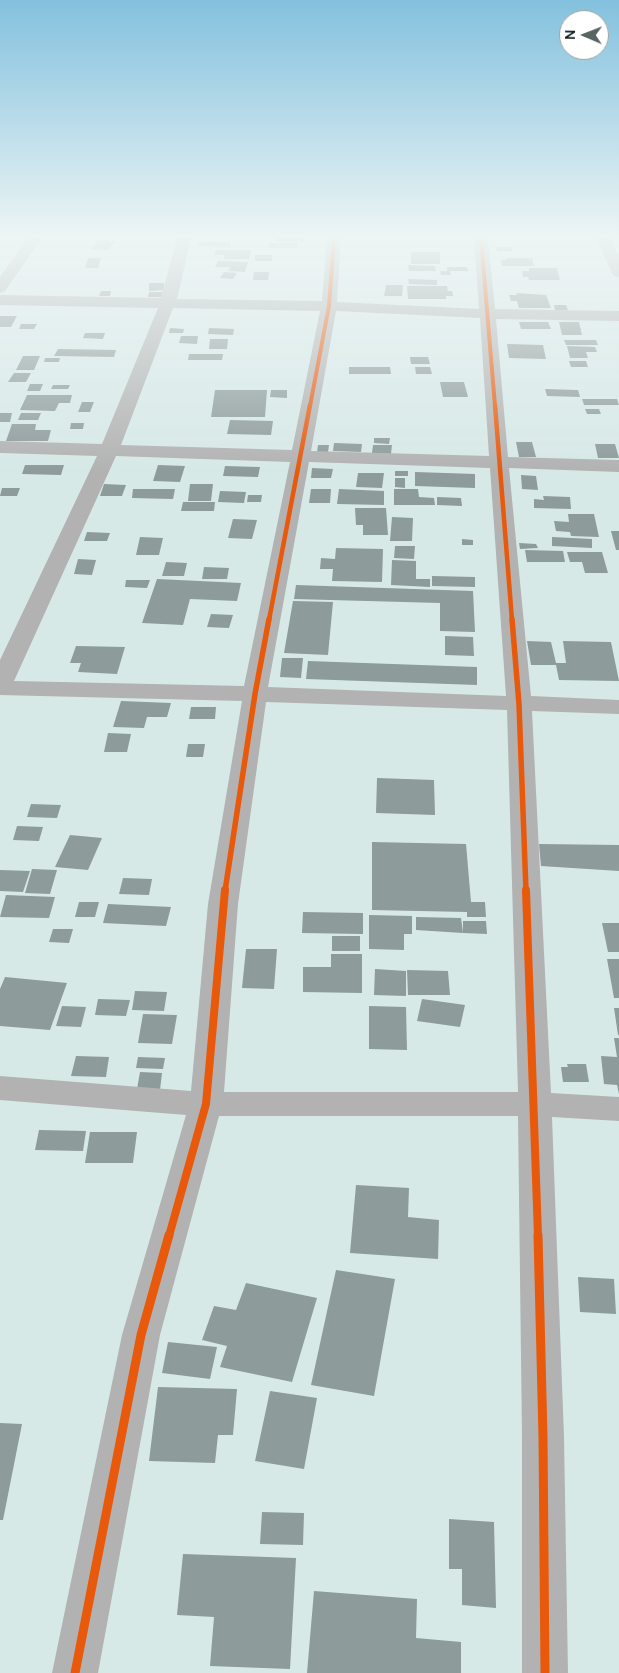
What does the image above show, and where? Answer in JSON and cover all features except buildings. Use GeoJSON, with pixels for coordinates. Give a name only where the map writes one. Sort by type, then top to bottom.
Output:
{"type":"FeatureCollection","features":[{"type":"Feature","properties":{"kind":"street"},"geometry":{"type":"LineString","coordinates":[[0,684],[109,451],[162,316]]}},
{"type":"Feature","properties":{"kind":"street"},"geometry":{"type":"LineString","coordinates":[[74,1673],[141,1335],[206,1104],[223,904],[255,694],[327,316]]}},
{"type":"Feature","properties":{"kind":"street"},"geometry":{"type":"LineString","coordinates":[[487,316],[519,704],[536,1104],[543,1437],[545,1673]]}},
{"type":"Feature","properties":{"kind":"street"},"geometry":{"type":"LineString","coordinates":[[0,447],[619,466]]}},
{"type":"Feature","properties":{"kind":"street"},"geometry":{"type":"LineString","coordinates":[[0,688],[255,694],[619,708]]}},
{"type":"Feature","properties":{"kind":"street"},"geometry":{"type":"LineString","coordinates":[[0,1088],[206,1104],[536,1104],[619,1109]]}},
{"type":"Feature","properties":{"kind":"cycle path"},"geometry":{"type":"LineString","coordinates":[[75,1673],[141,1335],[206,1104],[223,904],[255,694],[327,316]]}},
{"type":"Feature","properties":{"kind":"cycle path"},"geometry":{"type":"LineString","coordinates":[[487,316],[519,704],[535,1104],[543,1437],[545,1673]]}}]}
